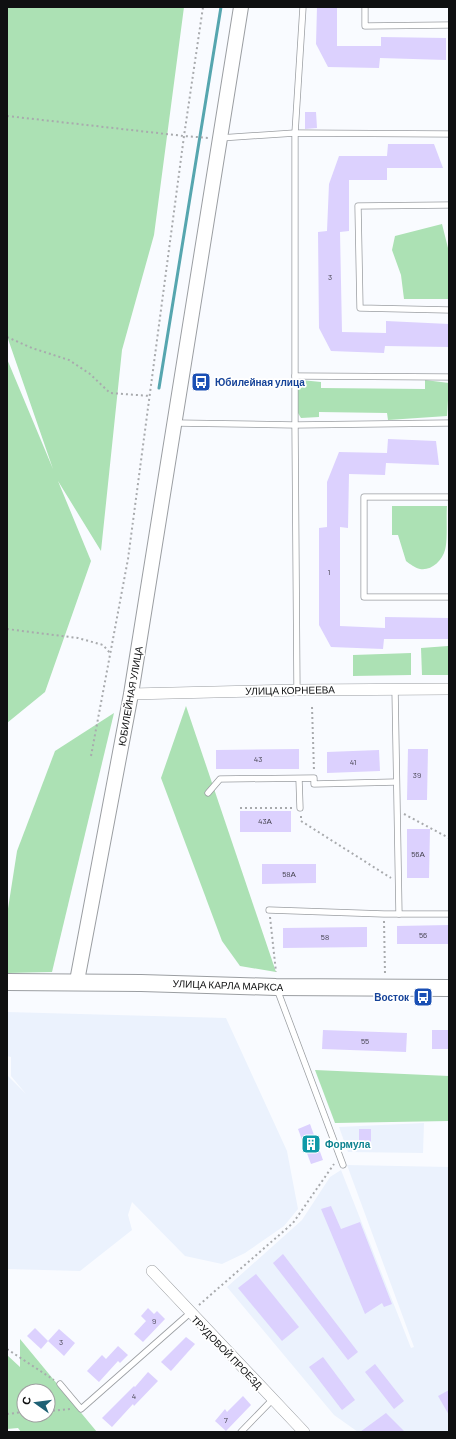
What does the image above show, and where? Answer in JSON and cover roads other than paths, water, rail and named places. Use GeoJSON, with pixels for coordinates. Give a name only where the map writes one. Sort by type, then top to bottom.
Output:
{"type":"FeatureCollection","features":[{"type":"Feature","properties":{"kind":"main road","name":"УЛИЦА КАРЛА МАРКСА"},"geometry":{"type":"LineString","coordinates":[[7,982],[276,980],[449,988]]}},
{"type":"Feature","properties":{"kind":"street","name":"ЮБИЛЕЙНАЯ УЛИЦА"},"geometry":{"type":"LineString","coordinates":[[77,981],[131,694],[176,423],[213,138],[241,7]]}},
{"type":"Feature","properties":{"kind":"street","name":"УЛИЦА КОРНЕЕВА"},"geometry":{"type":"LineString","coordinates":[[131,694],[297,690],[449,689]]}},
{"type":"Feature","properties":{"kind":"street","name":"ТРУДОВОЙ ПРОЕЗД"},"geometry":{"type":"LineString","coordinates":[[152,1271],[190,1313],[304,1432]]}},
{"type":"Feature","properties":{"kind":"lane"},"geometry":{"type":"LineString","coordinates":[[297,690],[295,133],[303,7]]}},
{"type":"Feature","properties":{"kind":"lane"},"geometry":{"type":"LineString","coordinates":[[366,7],[365,26],[449,26]]}},
{"type":"Feature","properties":{"kind":"lane"},"geometry":{"type":"LineString","coordinates":[[213,138],[295,133],[449,134]]}},
{"type":"Feature","properties":{"kind":"lane"},"geometry":{"type":"LineString","coordinates":[[449,206],[358,206],[360,308],[449,310]]}},
{"type":"Feature","properties":{"kind":"lane"},"geometry":{"type":"LineString","coordinates":[[295,376],[449,377]]}},
{"type":"Feature","properties":{"kind":"lane"},"geometry":{"type":"LineString","coordinates":[[176,423],[295,425],[449,423]]}},
{"type":"Feature","properties":{"kind":"lane"},"geometry":{"type":"LineString","coordinates":[[449,497],[364,497],[364,597],[449,597]]}},
{"type":"Feature","properties":{"kind":"lane"},"geometry":{"type":"LineString","coordinates":[[395,689],[397,882],[399,914]]}},
{"type":"Feature","properties":{"kind":"lane"},"geometry":{"type":"LineString","coordinates":[[299,778],[300,808]]}},
{"type":"Feature","properties":{"kind":"lane"},"geometry":{"type":"LineString","coordinates":[[208,793],[220,780],[314,778],[314,784],[396,782]]}},
{"type":"Feature","properties":{"kind":"lane"},"geometry":{"type":"LineString","coordinates":[[269,910],[384,914],[449,914]]}},
{"type":"Feature","properties":{"kind":"lane"},"geometry":{"type":"LineString","coordinates":[[276,980],[302,1060],[343,1165]]}},
{"type":"Feature","properties":{"kind":"lane"},"geometry":{"type":"LineString","coordinates":[[60,1384],[81,1409],[190,1313]]}},
{"type":"Feature","properties":{"kind":"lane"},"geometry":{"type":"LineString","coordinates":[[241,1432],[273,1399]]}},
{"type":"Feature","properties":{"kind":"waterway"},"geometry":{"type":"LineString","coordinates":[[159,388],[221,7]]}},
{"type":"Feature","properties":{"kind":"place","name":"Юбилейная улица"},"geometry":{"type":"Point","coordinates":[201,382]}},
{"type":"Feature","properties":{"kind":"place","name":"Восток"},"geometry":{"type":"Point","coordinates":[423,997]}},
{"type":"Feature","properties":{"kind":"place","name":"Формула"},"geometry":{"type":"Point","coordinates":[311,1144]}}]}
